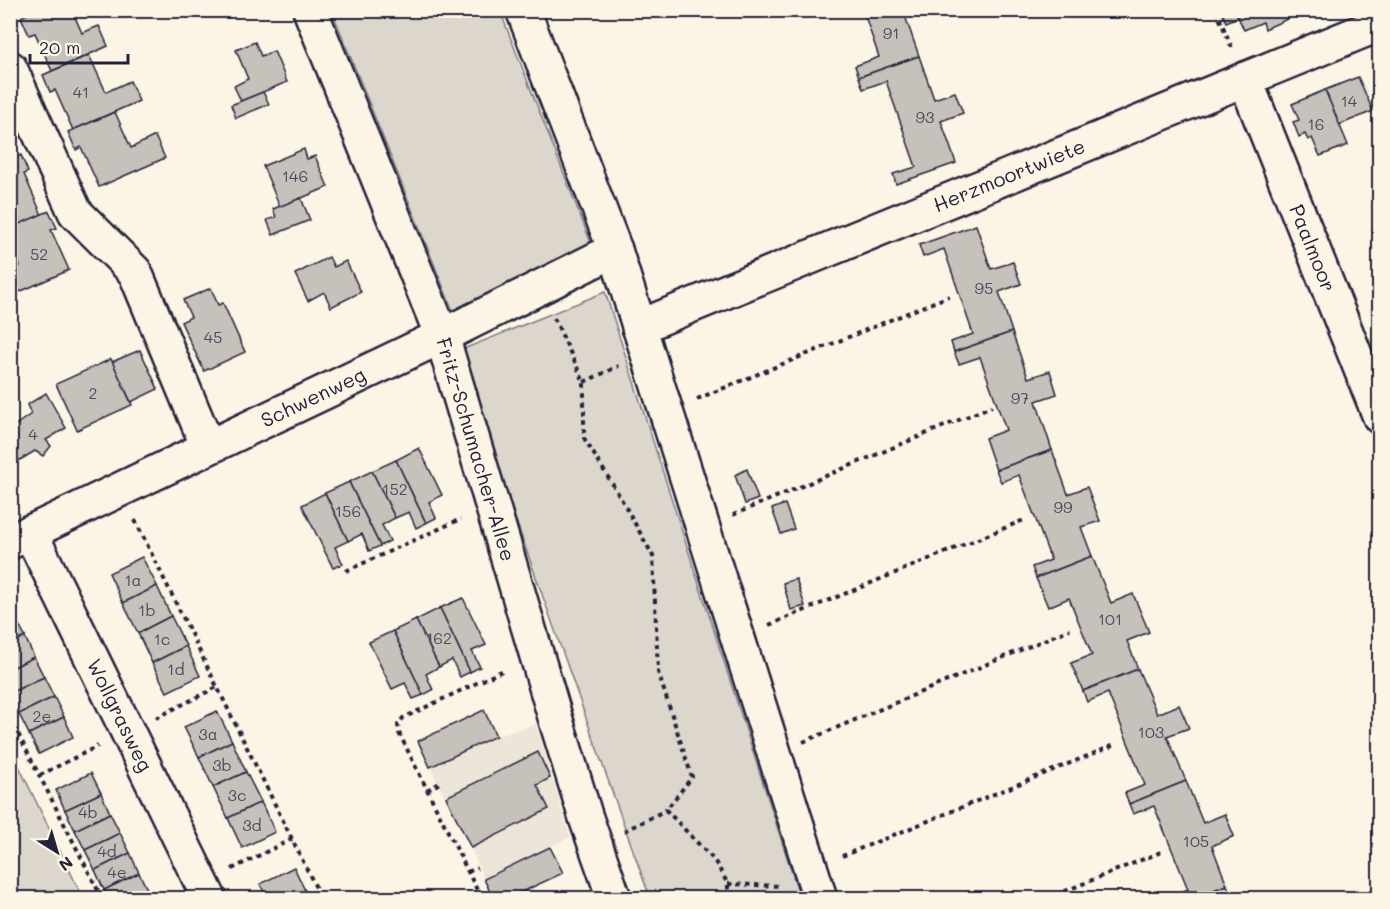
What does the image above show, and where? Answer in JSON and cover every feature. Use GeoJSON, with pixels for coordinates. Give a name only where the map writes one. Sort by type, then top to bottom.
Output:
{"type":"FeatureCollection","features":[{"type":"Feature","properties":{"kind":"street","name":"Fritz-Schumacher-Allee"},"geometry":{"type":"LineString","coordinates":[[310,10],[442,336],[537,657],[614,898]]}},
{"type":"Feature","properties":{"kind":"street"},"geometry":{"type":"LineString","coordinates":[[522,10],[615,250],[815,885]]}},
{"type":"Feature","properties":{"kind":"street","name":"Herzmoortwiete"},"geometry":{"type":"LineString","coordinates":[[639,327],[1380,24]]}},
{"type":"Feature","properties":{"kind":"street"},"geometry":{"type":"LineString","coordinates":[[10,68],[75,212],[135,272],[208,447]]}},
{"type":"Feature","properties":{"kind":"street","name":"Paalmoor"},"geometry":{"type":"LineString","coordinates":[[1245,79],[1380,417]]}},
{"type":"Feature","properties":{"kind":"street","name":"Schwenweg"},"geometry":{"type":"LineString","coordinates":[[20,537],[442,336],[615,250]]}},
{"type":"Feature","properties":{"kind":"street","name":"Wollgrasweg"},"geometry":{"type":"LineString","coordinates":[[20,537],[205,891]]}},
{"type":"Feature","properties":{"kind":"path"},"geometry":{"type":"LineString","coordinates":[[1216,10],[1245,79]]}},
{"type":"Feature","properties":{"kind":"path"},"geometry":{"type":"LineString","coordinates":[[540,287],[584,382],[584,438],[653,556],[658,672],[692,777],[666,810],[596,846]]}},
{"type":"Feature","properties":{"kind":"path"},"geometry":{"type":"LineString","coordinates":[[665,412],[949,296]]}},
{"type":"Feature","properties":{"kind":"path"},"geometry":{"type":"LineString","coordinates":[[702,526],[742,512],[992,406]]}},
{"type":"Feature","properties":{"kind":"path"},"geometry":{"type":"LineString","coordinates":[[346,571],[465,517],[493,507]]}},
{"type":"Feature","properties":{"kind":"path"},"geometry":{"type":"LineString","coordinates":[[131,511],[321,898]]}},
{"type":"Feature","properties":{"kind":"path"},"geometry":{"type":"LineString","coordinates":[[736,637],[1024,520]]}},
{"type":"Feature","properties":{"kind":"path"},"geometry":{"type":"LineString","coordinates":[[773,754],[1071,629]]}},
{"type":"Feature","properties":{"kind":"path"},"geometry":{"type":"LineString","coordinates":[[481,898],[399,733],[398,725],[402,718],[537,657]]}},
{"type":"Feature","properties":{"kind":"path"},"geometry":{"type":"LineString","coordinates":[[10,718],[102,898]]}},
{"type":"Feature","properties":{"kind":"path"},"geometry":{"type":"LineString","coordinates":[[728,884],[815,885],[836,858],[1117,744]]}},
{"type":"Feature","properties":{"kind":"path"},"geometry":{"type":"LineString","coordinates":[[428,789],[440,783]]}},
{"type":"Feature","properties":{"kind":"path"},"geometry":{"type":"LineString","coordinates":[[666,810],[714,860],[728,884],[728,898]]}},
{"type":"Feature","properties":{"kind":"path"},"geometry":{"type":"LineString","coordinates":[[205,891],[292,839]]}},
{"type":"Feature","properties":{"kind":"path"},"geometry":{"type":"LineString","coordinates":[[1048,898],[1161,852]]}},
{"type":"Feature","properties":{"kind":"path"},"geometry":{"type":"LineString","coordinates":[[468,872],[477,868]]}},
{"type":"Feature","properties":{"kind":"shaded area"},"geometry":{"type":"Polygon","coordinates":[[[332,11],[500,11],[591,243],[453,311],[332,11]]]}},
{"type":"Feature","properties":{"kind":"shaded area"},"geometry":{"type":"Polygon","coordinates":[[[605,292],[800,898],[650,898],[456,352],[605,292]]]}},
{"type":"Feature","properties":{"kind":"shaded area"},"geometry":{"type":"Polygon","coordinates":[[[536,724],[570,837],[484,879],[430,767],[496,736],[536,724]]]}},
{"type":"Feature","properties":{"kind":"shaded area"},"geometry":{"type":"Polygon","coordinates":[[[11,750],[83,898],[11,898],[11,750]]]}},
{"type":"Feature","properties":{"kind":"building"},"geometry":{"type":"Polygon","coordinates":[[[35,10],[72,10],[82,33],[99,26],[108,46],[52,71],[35,33],[29,35],[21,17],[35,10]]]}},
{"type":"Feature","properties":{"kind":"building"},"geometry":{"type":"Polygon","coordinates":[[[863,10],[903,10],[919,56],[859,77],[855,66],[879,57],[863,10]]]}},
{"type":"Feature","properties":{"kind":"building"},"geometry":{"type":"Polygon","coordinates":[[[1221,10],[1235,10],[1238,17],[1226,22],[1221,10]]]}},
{"type":"Feature","properties":{"kind":"building"},"geometry":{"type":"Polygon","coordinates":[[[1235,10],[1294,10],[1296,15],[1265,29],[1263,22],[1244,30],[1235,10]]]}},
{"type":"Feature","properties":{"kind":"building"},"geometry":{"type":"Polygon","coordinates":[[[255,42],[261,56],[274,51],[287,82],[241,101],[234,86],[248,79],[236,50],[255,42]]]}},
{"type":"Feature","properties":{"kind":"building"},"geometry":{"type":"Polygon","coordinates":[[[89,55],[106,92],[130,81],[139,101],[73,130],[55,90],[50,92],[43,75],[89,55]]]}},
{"type":"Feature","properties":{"kind":"building"},"geometry":{"type":"Polygon","coordinates":[[[919,56],[934,99],[955,92],[963,113],[941,121],[956,163],[896,184],[893,174],[916,167],[886,81],[863,89],[859,77],[919,56]]]}},
{"type":"Feature","properties":{"kind":"building"},"geometry":{"type":"Polygon","coordinates":[[[1358,77],[1373,111],[1339,125],[1325,90],[1358,77]]]}},
{"type":"Feature","properties":{"kind":"building"},"geometry":{"type":"Polygon","coordinates":[[[1325,90],[1348,145],[1320,156],[1312,138],[1308,140],[1305,134],[1299,137],[1293,122],[1299,120],[1292,104],[1325,90]]]}},
{"type":"Feature","properties":{"kind":"building"},"geometry":{"type":"Polygon","coordinates":[[[263,92],[269,104],[236,118],[231,105],[263,92]]]}},
{"type":"Feature","properties":{"kind":"building"},"geometry":{"type":"Polygon","coordinates":[[[115,112],[131,148],[155,136],[165,158],[99,187],[81,147],[76,150],[68,132],[115,112]]]}},
{"type":"Feature","properties":{"kind":"building"},"geometry":{"type":"Polygon","coordinates":[[[10,141],[17,157],[10,160],[10,141]]]}},
{"type":"Feature","properties":{"kind":"building"},"geometry":{"type":"Polygon","coordinates":[[[304,149],[307,159],[315,156],[328,187],[280,207],[263,166],[304,149]]]}},
{"type":"Feature","properties":{"kind":"building"},"geometry":{"type":"Polygon","coordinates":[[[21,155],[28,172],[24,174],[42,215],[10,228],[10,160],[21,155]]]}},
{"type":"Feature","properties":{"kind":"building"},"geometry":{"type":"Polygon","coordinates":[[[301,198],[310,220],[273,235],[267,220],[276,217],[273,209],[301,198]]]}},
{"type":"Feature","properties":{"kind":"building"},"geometry":{"type":"Polygon","coordinates":[[[49,211],[57,228],[51,230],[69,270],[10,296],[10,270],[20,266],[10,243],[10,228],[49,211]]]}},
{"type":"Feature","properties":{"kind":"building"},"geometry":{"type":"Polygon","coordinates":[[[976,225],[991,269],[1013,262],[1021,284],[999,292],[1012,332],[954,352],[951,342],[973,334],[944,249],[923,257],[919,245],[976,225]]]}},
{"type":"Feature","properties":{"kind":"building"},"geometry":{"type":"Polygon","coordinates":[[[329,257],[334,267],[346,261],[361,292],[331,307],[324,292],[308,301],[295,274],[329,257]]]}},
{"type":"Feature","properties":{"kind":"building"},"geometry":{"type":"Polygon","coordinates":[[[211,288],[218,305],[223,303],[245,352],[204,371],[181,322],[191,317],[183,300],[211,288]]]}},
{"type":"Feature","properties":{"kind":"building"},"geometry":{"type":"Polygon","coordinates":[[[1012,332],[1028,378],[1050,371],[1057,394],[1036,401],[1052,450],[996,470],[985,438],[1006,430],[980,357],[959,364],[954,352],[1012,332]]]}},
{"type":"Feature","properties":{"kind":"building"},"geometry":{"type":"Polygon","coordinates":[[[140,350],[158,389],[131,402],[112,362],[140,350]]]}},
{"type":"Feature","properties":{"kind":"building"},"geometry":{"type":"Polygon","coordinates":[[[111,359],[132,405],[77,430],[56,384],[111,359]]]}},
{"type":"Feature","properties":{"kind":"building"},"geometry":{"type":"Polygon","coordinates":[[[46,393],[66,428],[46,440],[51,446],[43,456],[35,451],[13,464],[10,469],[10,424],[14,426],[31,414],[27,405],[46,393]]]}},
{"type":"Feature","properties":{"kind":"building"},"geometry":{"type":"Polygon","coordinates":[[[419,448],[442,495],[429,502],[436,518],[426,523],[396,460],[419,448]]]}},
{"type":"Feature","properties":{"kind":"building"},"geometry":{"type":"Polygon","coordinates":[[[1052,450],[1068,494],[1087,487],[1100,521],[1081,527],[1092,556],[1036,578],[1032,567],[1051,560],[1019,475],[1001,482],[996,470],[1052,450]]]}},
{"type":"Feature","properties":{"kind":"building"},"geometry":{"type":"Polygon","coordinates":[[[396,460],[426,523],[416,528],[409,512],[395,518],[372,471],[396,460]]]}},
{"type":"Feature","properties":{"kind":"building"},"geometry":{"type":"Polygon","coordinates":[[[747,469],[758,499],[745,504],[735,475],[747,469]]]}},
{"type":"Feature","properties":{"kind":"building"},"geometry":{"type":"Polygon","coordinates":[[[372,471],[395,518],[382,525],[390,541],[380,546],[349,482],[372,471]]]}},
{"type":"Feature","properties":{"kind":"building"},"geometry":{"type":"Polygon","coordinates":[[[349,482],[380,546],[369,551],[362,534],[348,541],[325,493],[349,482]]]}},
{"type":"Feature","properties":{"kind":"building"},"geometry":{"type":"Polygon","coordinates":[[[325,493],[348,541],[335,547],[343,564],[333,568],[302,505],[325,493]]]}},
{"type":"Feature","properties":{"kind":"building"},"geometry":{"type":"Polygon","coordinates":[[[785,504],[794,529],[781,534],[772,509],[785,504]]]}},
{"type":"Feature","properties":{"kind":"building"},"geometry":{"type":"Polygon","coordinates":[[[1092,556],[1111,603],[1133,594],[1149,632],[1127,641],[1138,669],[1083,691],[1071,663],[1092,655],[1069,598],[1048,607],[1036,578],[1092,556]]]}},
{"type":"Feature","properties":{"kind":"building"},"geometry":{"type":"Polygon","coordinates":[[[142,557],[157,586],[123,603],[109,573],[142,557]]]}},
{"type":"Feature","properties":{"kind":"building"},"geometry":{"type":"Polygon","coordinates":[[[796,579],[805,606],[791,610],[783,583],[796,579]]]}},
{"type":"Feature","properties":{"kind":"building"},"geometry":{"type":"Polygon","coordinates":[[[157,586],[171,616],[138,633],[123,603],[157,586]]]}},
{"type":"Feature","properties":{"kind":"building"},"geometry":{"type":"Polygon","coordinates":[[[463,598],[486,645],[472,651],[480,667],[470,672],[440,608],[463,598]]]}},
{"type":"Feature","properties":{"kind":"building"},"geometry":{"type":"Polygon","coordinates":[[[440,608],[470,672],[460,677],[452,660],[439,667],[416,620],[440,608]]]}},
{"type":"Feature","properties":{"kind":"building"},"geometry":{"type":"Polygon","coordinates":[[[171,616],[186,646],[152,663],[138,633],[171,616]]]}},
{"type":"Feature","properties":{"kind":"building"},"geometry":{"type":"Polygon","coordinates":[[[15,617],[25,637],[10,644],[10,620],[15,617]]]}},
{"type":"Feature","properties":{"kind":"building"},"geometry":{"type":"Polygon","coordinates":[[[416,620],[439,667],[426,674],[433,690],[423,695],[393,631],[416,620]]]}},
{"type":"Feature","properties":{"kind":"building"},"geometry":{"type":"Polygon","coordinates":[[[393,631],[423,695],[413,699],[405,683],[392,689],[369,642],[393,631]]]}},
{"type":"Feature","properties":{"kind":"building"},"geometry":{"type":"Polygon","coordinates":[[[25,637],[34,657],[10,669],[10,644],[25,637]]]}},
{"type":"Feature","properties":{"kind":"building"},"geometry":{"type":"Polygon","coordinates":[[[186,646],[200,676],[167,692],[152,663],[186,646]]]}},
{"type":"Feature","properties":{"kind":"building"},"geometry":{"type":"Polygon","coordinates":[[[34,657],[44,677],[10,693],[10,669],[34,657]]]}},
{"type":"Feature","properties":{"kind":"building"},"geometry":{"type":"Polygon","coordinates":[[[1138,669],[1157,714],[1179,705],[1189,728],[1167,736],[1186,781],[1129,804],[1125,793],[1145,785],[1108,693],[1087,702],[1083,691],[1138,669]]]}},
{"type":"Feature","properties":{"kind":"building"},"geometry":{"type":"Polygon","coordinates":[[[44,677],[54,697],[19,714],[10,693],[44,677]]]}},
{"type":"Feature","properties":{"kind":"building"},"geometry":{"type":"Polygon","coordinates":[[[54,697],[64,717],[29,734],[19,714],[54,697]]]}},
{"type":"Feature","properties":{"kind":"building"},"geometry":{"type":"Polygon","coordinates":[[[484,710],[496,736],[430,767],[418,741],[484,710]]]}},
{"type":"Feature","properties":{"kind":"building"},"geometry":{"type":"Polygon","coordinates":[[[217,711],[232,741],[199,757],[184,727],[217,711]]]}},
{"type":"Feature","properties":{"kind":"building"},"geometry":{"type":"Polygon","coordinates":[[[64,717],[73,737],[39,754],[29,734],[64,717]]]}},
{"type":"Feature","properties":{"kind":"building"},"geometry":{"type":"Polygon","coordinates":[[[232,741],[246,772],[213,787],[199,757],[232,741]]]}},
{"type":"Feature","properties":{"kind":"building"},"geometry":{"type":"Polygon","coordinates":[[[538,752],[550,778],[537,785],[549,809],[471,848],[446,797],[538,752]]]}},
{"type":"Feature","properties":{"kind":"building"},"geometry":{"type":"Polygon","coordinates":[[[246,772],[261,802],[228,818],[213,787],[246,772]]]}},
{"type":"Feature","properties":{"kind":"building"},"geometry":{"type":"Polygon","coordinates":[[[91,773],[101,793],[65,810],[56,790],[91,773]]]}},
{"type":"Feature","properties":{"kind":"building"},"geometry":{"type":"Polygon","coordinates":[[[1186,781],[1203,823],[1225,814],[1234,836],[1212,846],[1227,885],[1193,898],[1167,898],[1188,889],[1154,806],[1133,814],[1129,804],[1186,781]]]}},
{"type":"Feature","properties":{"kind":"building"},"geometry":{"type":"Polygon","coordinates":[[[101,793],[110,813],[75,830],[65,810],[101,793]]]}},
{"type":"Feature","properties":{"kind":"building"},"geometry":{"type":"Polygon","coordinates":[[[261,802],[275,832],[242,848],[228,818],[261,802]]]}},
{"type":"Feature","properties":{"kind":"building"},"geometry":{"type":"Polygon","coordinates":[[[110,813],[120,833],[85,850],[75,830],[110,813]]]}},
{"type":"Feature","properties":{"kind":"building"},"geometry":{"type":"Polygon","coordinates":[[[120,833],[130,853],[95,870],[85,850],[120,833]]]}},
{"type":"Feature","properties":{"kind":"building"},"geometry":{"type":"Polygon","coordinates":[[[550,847],[563,873],[509,898],[493,898],[484,879],[550,847]]]}},
{"type":"Feature","properties":{"kind":"building"},"geometry":{"type":"Polygon","coordinates":[[[130,853],[139,873],[104,890],[95,870],[130,853]]]}},
{"type":"Feature","properties":{"kind":"building"},"geometry":{"type":"Polygon","coordinates":[[[294,867],[308,897],[267,898],[260,884],[294,867]]]}},
{"type":"Feature","properties":{"kind":"building"},"geometry":{"type":"Polygon","coordinates":[[[139,873],[149,893],[139,898],[108,898],[104,890],[139,873]]]}},
{"type":"Feature","properties":{"kind":"building"},"geometry":{"type":"Polygon","coordinates":[[[1227,885],[1233,898],[1193,898],[1227,885]]]}}]}
